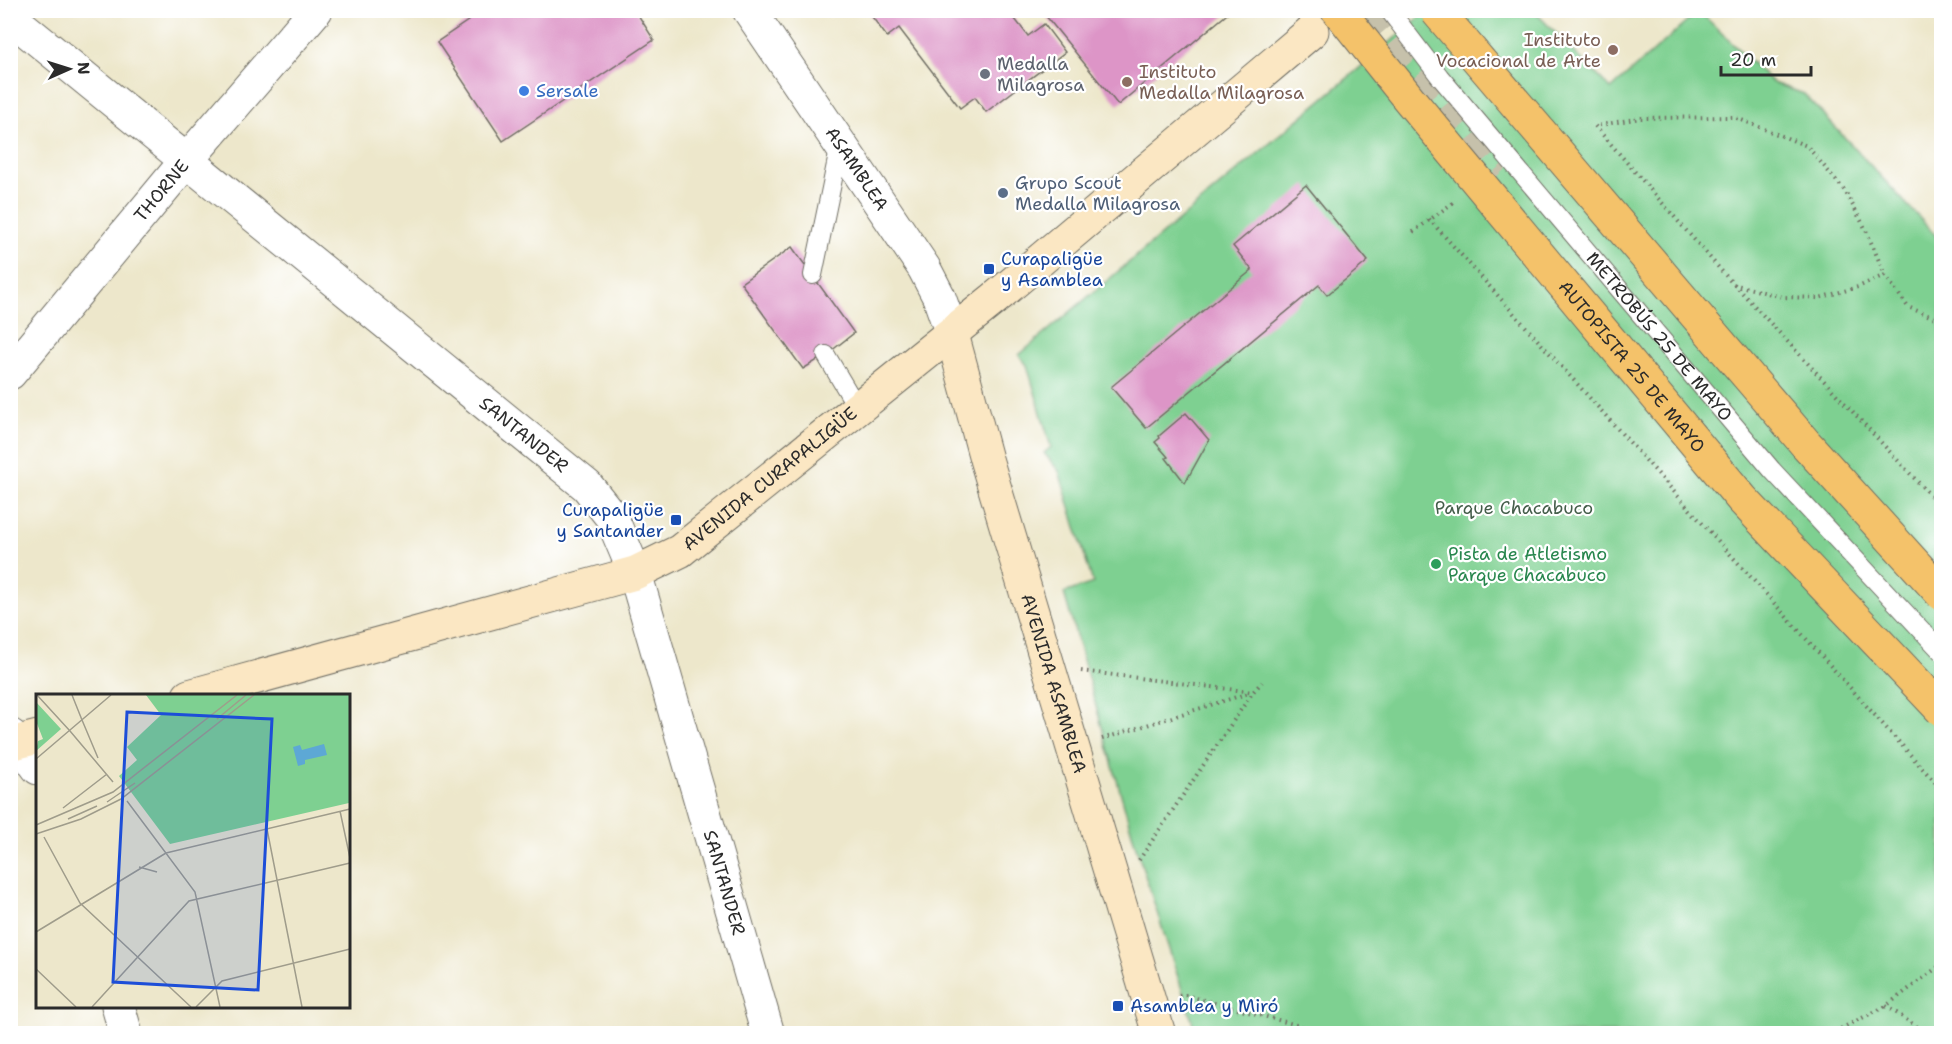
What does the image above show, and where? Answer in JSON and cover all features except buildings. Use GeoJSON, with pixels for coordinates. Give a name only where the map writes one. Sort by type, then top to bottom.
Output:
{"type":"FeatureCollection","features":[{"type":"Feature","properties":{"kind":"highway","name":"AUTOPISTA 25 DE MAYO"},"geometry":{"type":"LineString","coordinates":[[1338,10],[1742,499],[1941,710]]}},
{"type":"Feature","properties":{"kind":"highway"},"geometry":{"type":"LineString","coordinates":[[1436,10],[1797,434],[1941,594]]}},
{"type":"Feature","properties":{"kind":"main road","name":"AVENIDA CURAPALIGÜE"},"geometry":{"type":"LineString","coordinates":[[196,694],[635,573],[680,551],[952,334],[1312,31]]}},
{"type":"Feature","properties":{"kind":"main road","name":"AVENIDA ASAMBLEA"},"geometry":{"type":"LineString","coordinates":[[952,334],[986,459],[1154,1018]]}},
{"type":"Feature","properties":{"kind":"street","name":"THORNE"},"geometry":{"type":"LineString","coordinates":[[10,373],[187,160],[316,10]]}},
{"type":"Feature","properties":{"kind":"street","name":"ASAMBLEA"},"geometry":{"type":"LineString","coordinates":[[749,10],[924,268],[939,297],[952,334]]}},
{"type":"Feature","properties":{"kind":"street","name":"SANTANDER"},"geometry":{"type":"LineString","coordinates":[[10,18],[587,486],[611,516],[635,573],[768,1034]]}},
{"type":"Feature","properties":{"kind":"street"},"geometry":{"type":"LineString","coordinates":[[19,740],[36,765]]}},
{"type":"Feature","properties":{"kind":"street"},"geometry":{"type":"LineString","coordinates":[[119,1008],[126,1034]]}},
{"type":"Feature","properties":{"kind":"lane","name":"METROBÚS 25 DE MAYO"},"geometry":{"type":"LineString","coordinates":[[1389,10],[1447,86],[1772,470],[1941,652]]}},
{"type":"Feature","properties":{"kind":"lane"},"geometry":{"type":"LineString","coordinates":[[813,275],[841,143]]}},
{"type":"Feature","properties":{"kind":"lane"},"geometry":{"type":"LineString","coordinates":[[826,355],[858,410]]}},
{"type":"Feature","properties":{"kind":"path"},"geometry":{"type":"LineString","coordinates":[[1941,321],[1908,307],[1885,275],[1865,228],[1845,191],[1807,147],[1734,117],[1640,117],[1595,126],[1733,284],[1941,508]]}},
{"type":"Feature","properties":{"kind":"path"},"geometry":{"type":"LineString","coordinates":[[1413,232],[1454,202]]}},
{"type":"Feature","properties":{"kind":"path"},"geometry":{"type":"LineString","coordinates":[[1430,219],[1941,790]]}},
{"type":"Feature","properties":{"kind":"path"},"geometry":{"type":"LineString","coordinates":[[1733,284],[1782,297],[1819,298],[1885,275]]}},
{"type":"Feature","properties":{"kind":"path"},"geometry":{"type":"LineString","coordinates":[[1048,667],[1253,692]]}},
{"type":"Feature","properties":{"kind":"path"},"geometry":{"type":"LineString","coordinates":[[1118,901],[1139,859],[1262,682]]}},
{"type":"Feature","properties":{"kind":"path"},"geometry":{"type":"LineString","coordinates":[[1073,748],[1253,692]]}},
{"type":"Feature","properties":{"kind":"path"},"geometry":{"type":"LineString","coordinates":[[1830,1034],[1886,1006],[1941,964]]}},
{"type":"Feature","properties":{"kind":"path"},"geometry":{"type":"LineString","coordinates":[[1154,1018],[1185,995],[1330,1034]]}},
{"type":"Feature","properties":{"kind":"path"},"geometry":{"type":"LineString","coordinates":[[1886,1006],[1928,1034]]}},
{"type":"Feature","properties":{"kind":"green space","name":"Parque Chacabuco"},"geometry":{"type":"Polygon","coordinates":[[[1427,11],[1534,11],[1611,89],[1699,11],[1773,83],[1804,94],[1941,241],[1941,1033],[1196,1033],[1135,844],[1064,593],[1093,583],[1059,471],[1044,453],[1051,447],[1027,365],[1019,355],[1427,11]]]}},
{"type":"Feature","properties":{"kind":"tunnel"},"geometry":{"type":"LineString","coordinates":[[1367,10],[1503,171]]}},
{"type":"Feature","properties":{"kind":"place","name":"Instituto Vocacional de Arte"},"geometry":{"type":"Point","coordinates":[1613,50]}},
{"type":"Feature","properties":{"kind":"place","name":"Medalla Milagrosa"},"geometry":{"type":"Point","coordinates":[985,74]}},
{"type":"Feature","properties":{"kind":"place","name":"Instituto Medalla Milagrosa"},"geometry":{"type":"Point","coordinates":[1127,82]}},
{"type":"Feature","properties":{"kind":"place","name":"Sersale"},"geometry":{"type":"Point","coordinates":[524,91]}},
{"type":"Feature","properties":{"kind":"place","name":"Grupo Scout Medalla Milagrosa"},"geometry":{"type":"Point","coordinates":[1003,193]}},
{"type":"Feature","properties":{"kind":"place","name":"Curapaligüe y Asamblea"},"geometry":{"type":"Point","coordinates":[989,269]}},
{"type":"Feature","properties":{"kind":"place","name":"Curapaligüe y Santander"},"geometry":{"type":"Point","coordinates":[676,520]}},
{"type":"Feature","properties":{"kind":"place","name":"Pista de Atletismo Parque Chacabuco"},"geometry":{"type":"Point","coordinates":[1436,564]}},
{"type":"Feature","properties":{"kind":"place","name":"Asamblea y Miró"},"geometry":{"type":"Point","coordinates":[1118,1006]}}]}
